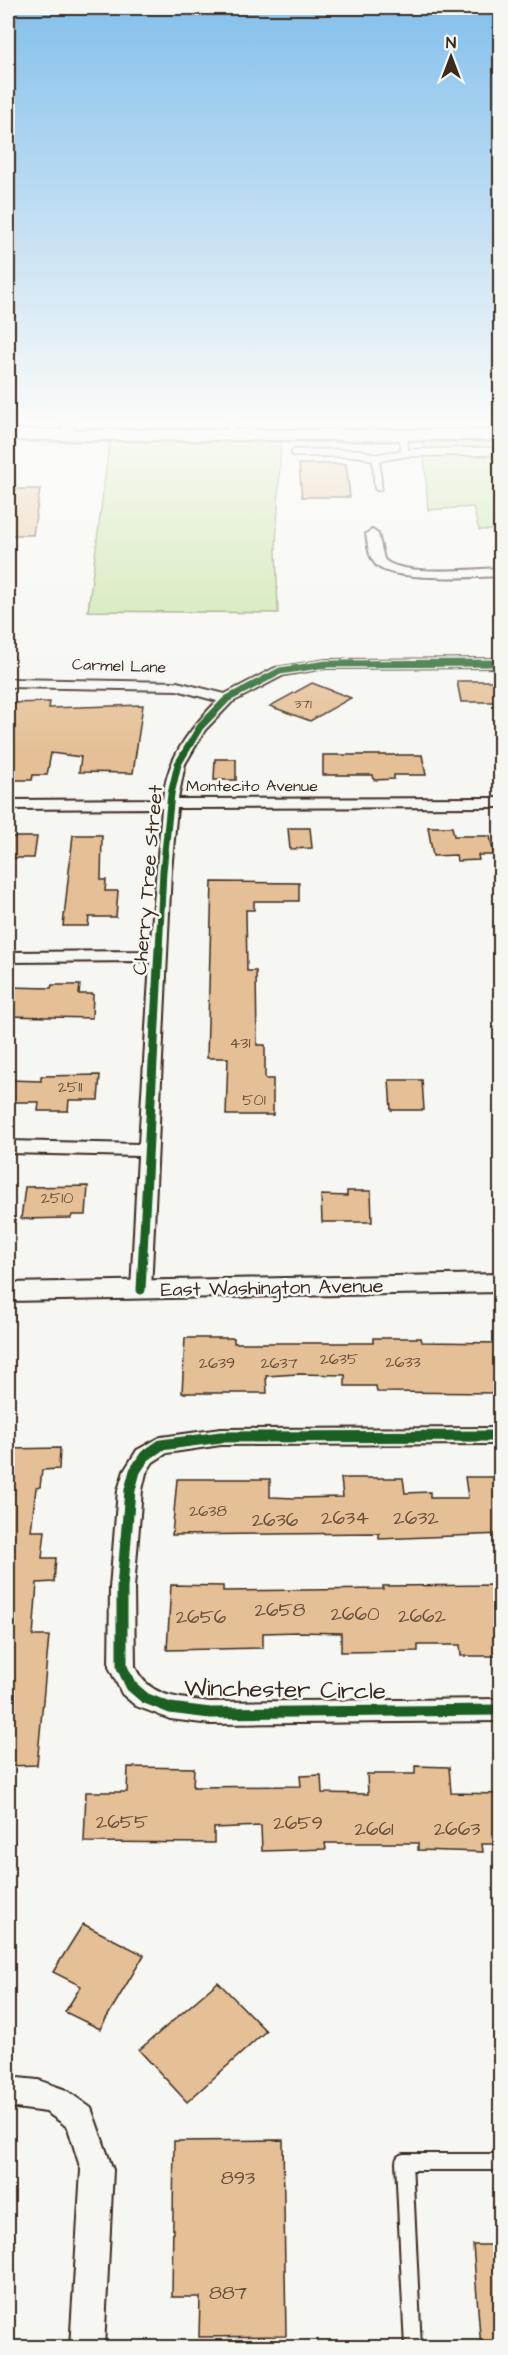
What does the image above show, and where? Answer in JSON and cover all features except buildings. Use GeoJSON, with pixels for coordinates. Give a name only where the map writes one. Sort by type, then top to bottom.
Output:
{"type":"FeatureCollection","features":[{"type":"Feature","properties":{"kind":"street"},"geometry":{"type":"LineString","coordinates":[[372,534],[376,558],[387,567],[409,571],[501,572]]}},
{"type":"Feature","properties":{"kind":"street","name":"Cherry Tree Street"},"geometry":{"type":"LineString","coordinates":[[141,1290],[158,956],[170,805],[178,764],[187,745],[200,727],[227,699],[280,671],[308,666],[501,663]]}},
{"type":"Feature","properties":{"kind":"street","name":"Carmel Lane"},"geometry":{"type":"LineString","coordinates":[[8,683],[177,686],[227,699]]}},
{"type":"Feature","properties":{"kind":"street","name":"Montecito Avenue"},"geometry":{"type":"LineString","coordinates":[[8,804],[499,803]]}},
{"type":"Feature","properties":{"kind":"street"},"geometry":{"type":"LineString","coordinates":[[8,957],[158,956]]}},
{"type":"Feature","properties":{"kind":"street"},"geometry":{"type":"LineString","coordinates":[[8,1147],[148,1150]]}},
{"type":"Feature","properties":{"kind":"street","name":"East Washington Avenue"},"geometry":{"type":"LineString","coordinates":[[8,1292],[501,1283]]}},
{"type":"Feature","properties":{"kind":"street","name":"Winchester Circle"},"geometry":{"type":"LineString","coordinates":[[501,1436],[221,1437],[161,1445],[145,1456],[135,1471],[130,1490],[122,1588],[122,1666],[131,1686],[145,1698],[170,1708],[210,1713],[501,1710]]}},
{"type":"Feature","properties":{"kind":"street"},"geometry":{"type":"LineString","coordinates":[[8,2092],[32,2092],[54,2098],[75,2113],[80,2119],[97,2170],[87,2348]]}},
{"type":"Feature","properties":{"kind":"lane"},"geometry":{"type":"LineString","coordinates":[[413,2348],[404,2162],[501,2162]]}},
{"type":"Feature","properties":{"kind":"green space"},"geometry":{"type":"Polygon","coordinates":[[[98,532],[277,532],[278,613],[88,611],[98,532]]]}},
{"type":"Feature","properties":{"kind":"cycle path"},"geometry":{"type":"LineString","coordinates":[[141,1290],[163,871],[171,794],[178,764],[187,745],[200,727],[227,699],[280,671],[326,664],[500,663]]}},
{"type":"Feature","properties":{"kind":"cycle path"},"geometry":{"type":"LineString","coordinates":[[500,1436],[221,1437],[161,1445],[145,1456],[135,1471],[130,1490],[122,1588],[122,1667],[131,1686],[145,1698],[170,1708],[210,1713],[500,1710]]}}]}
